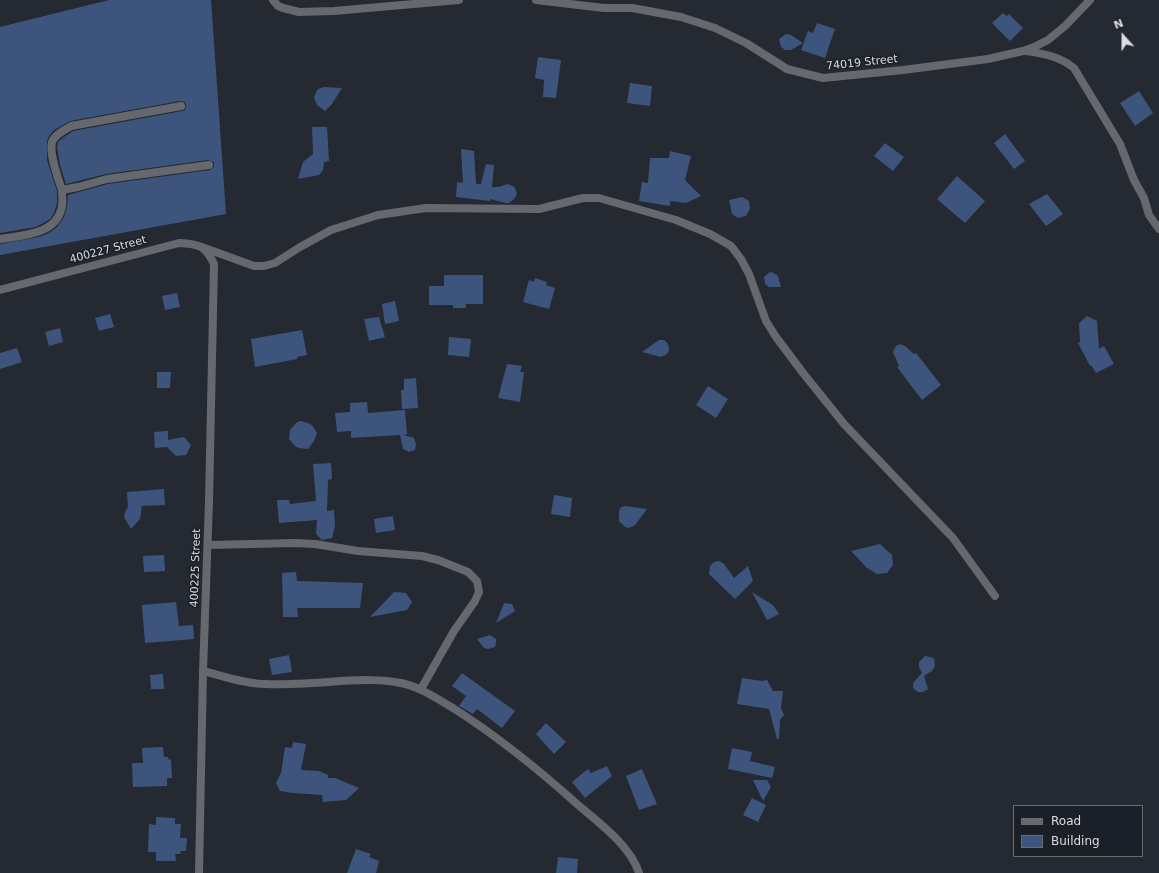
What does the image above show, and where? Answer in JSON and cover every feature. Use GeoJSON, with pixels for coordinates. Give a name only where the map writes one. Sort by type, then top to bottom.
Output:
{"type":"FeatureCollection","features":[{"type":"Feature","properties":{"kind":"street"},"geometry":{"type":"LineString","coordinates":[[273,0],[278,6],[299,12],[334,11],[459,0]]}},
{"type":"Feature","properties":{"kind":"street","name":"74019 Street"},"geometry":{"type":"LineString","coordinates":[[536,0],[604,8],[632,8],[681,17],[715,28],[746,44],[787,70],[823,78],[903,70],[988,59],[1023,51],[1048,40],[1065,26],[1090,0]]}},
{"type":"Feature","properties":{"kind":"street"},"geometry":{"type":"LineString","coordinates":[[1023,51],[1057,57],[1066,61],[1074,68],[1120,144],[1134,180],[1144,198],[1149,215],[1159,229]]}},
{"type":"Feature","properties":{"kind":"street"},"geometry":{"type":"LineString","coordinates":[[0,239],[33,234],[43,230],[54,223],[60,214],[63,204],[62,190],[52,153],[52,142],[58,134],[71,126],[181,106]]}},
{"type":"Feature","properties":{"kind":"street"},"geometry":{"type":"LineString","coordinates":[[62,190],[107,179],[209,165]]}},
{"type":"Feature","properties":{"kind":"street","name":"400227 Street"},"geometry":{"type":"LineString","coordinates":[[0,289],[179,243],[194,244],[254,266],[264,266],[274,263],[331,230],[378,215],[426,208],[539,208],[583,198],[599,198],[676,220],[710,234],[731,246],[741,259],[749,274],[766,321],[776,338],[844,424],[953,538],[995,596]]}},
{"type":"Feature","properties":{"kind":"street","name":"400225 Street"},"geometry":{"type":"LineString","coordinates":[[199,873],[214,264],[208,252],[202,247]]}},
{"type":"Feature","properties":{"kind":"street"},"geometry":{"type":"LineString","coordinates":[[208,545],[315,544],[422,556],[438,560],[468,572],[477,581],[479,592],[475,601],[454,631],[421,690]]}},
{"type":"Feature","properties":{"kind":"street"},"geometry":{"type":"LineString","coordinates":[[203,671],[263,684],[366,680],[402,683],[421,690],[479,725],[539,770],[612,835],[628,852],[639,873]]}},
{"type":"Feature","properties":{"kind":"building"},"geometry":{"type":"Polygon","coordinates":[[[109,0],[211,0],[226,214],[0,255],[0,244],[39,237],[49,233],[57,227],[64,217],[68,195],[108,184],[210,170],[214,167],[214,162],[208,160],[106,174],[66,184],[60,165],[57,147],[58,142],[73,131],[182,111],[185,110],[186,105],[185,102],[180,101],[70,121],[54,130],[47,141],[47,160],[57,191],[57,203],[54,213],[50,219],[36,227],[0,233],[0,27],[109,0]]]}},
{"type":"Feature","properties":{"kind":"building"},"geometry":{"type":"Polygon","coordinates":[[[1003,13],[1007,16],[1009,14],[1023,28],[1010,41],[992,23],[1003,13]]]}},
{"type":"Feature","properties":{"kind":"building"},"geometry":{"type":"Polygon","coordinates":[[[817,23],[835,29],[825,58],[801,50],[808,31],[813,33],[817,23]]]}},
{"type":"Feature","properties":{"kind":"building"},"geometry":{"type":"Polygon","coordinates":[[[786,34],[791,35],[803,43],[791,50],[785,50],[781,47],[779,39],[786,34]]]}},
{"type":"Feature","properties":{"kind":"building"},"geometry":{"type":"Polygon","coordinates":[[[538,57],[561,60],[556,98],[543,97],[544,80],[535,78],[538,57]]]}},
{"type":"Feature","properties":{"kind":"building"},"geometry":{"type":"Polygon","coordinates":[[[630,83],[652,86],[650,106],[627,103],[630,83]]]}},
{"type":"Feature","properties":{"kind":"building"},"geometry":{"type":"Polygon","coordinates":[[[324,87],[342,88],[332,104],[325,111],[317,105],[314,97],[318,89],[324,87]]]}},
{"type":"Feature","properties":{"kind":"building"},"geometry":{"type":"Polygon","coordinates":[[[1139,91],[1153,113],[1135,126],[1120,103],[1139,91]]]}},
{"type":"Feature","properties":{"kind":"building"},"geometry":{"type":"Polygon","coordinates":[[[312,127],[327,127],[329,161],[324,162],[323,170],[319,175],[298,179],[303,162],[313,154],[312,127]]]}},
{"type":"Feature","properties":{"kind":"building"},"geometry":{"type":"Polygon","coordinates":[[[1005,134],[1025,161],[1014,169],[994,143],[1005,134]]]}},
{"type":"Feature","properties":{"kind":"building"},"geometry":{"type":"Polygon","coordinates":[[[885,143],[904,157],[893,171],[874,156],[885,143]]]}},
{"type":"Feature","properties":{"kind":"building"},"geometry":{"type":"Polygon","coordinates":[[[461,149],[474,151],[476,184],[481,184],[486,164],[494,165],[492,187],[499,187],[507,184],[513,186],[517,194],[514,199],[509,203],[506,203],[490,199],[490,201],[456,197],[457,182],[463,183],[461,149]]]}},
{"type":"Feature","properties":{"kind":"building"},"geometry":{"type":"Polygon","coordinates":[[[670,151],[691,156],[685,180],[701,196],[686,203],[670,201],[670,206],[639,201],[642,182],[648,183],[650,158],[669,158],[670,151]]]}},
{"type":"Feature","properties":{"kind":"building"},"geometry":{"type":"Polygon","coordinates":[[[957,176],[985,201],[965,223],[937,199],[957,176]]]}},
{"type":"Feature","properties":{"kind":"building"},"geometry":{"type":"Polygon","coordinates":[[[1047,194],[1063,214],[1046,226],[1029,204],[1047,194]]]}},
{"type":"Feature","properties":{"kind":"building"},"geometry":{"type":"Polygon","coordinates":[[[742,197],[749,201],[750,209],[746,216],[738,218],[732,214],[729,200],[742,197]]]}},
{"type":"Feature","properties":{"kind":"building"},"geometry":{"type":"Polygon","coordinates":[[[770,272],[778,276],[781,287],[769,287],[765,284],[764,277],[770,272]]]}},
{"type":"Feature","properties":{"kind":"building"},"geometry":{"type":"Polygon","coordinates":[[[444,275],[483,275],[483,304],[466,304],[466,308],[453,308],[453,305],[429,305],[429,286],[444,286],[444,275]]]}},
{"type":"Feature","properties":{"kind":"building"},"geometry":{"type":"Polygon","coordinates":[[[535,278],[547,282],[546,285],[555,288],[549,309],[523,302],[529,280],[534,282],[535,278]]]}},
{"type":"Feature","properties":{"kind":"building"},"geometry":{"type":"Polygon","coordinates":[[[177,293],[180,307],[165,310],[162,296],[177,293]]]}},
{"type":"Feature","properties":{"kind":"building"},"geometry":{"type":"Polygon","coordinates":[[[395,301],[399,321],[385,324],[382,304],[395,301]]]}},
{"type":"Feature","properties":{"kind":"building"},"geometry":{"type":"Polygon","coordinates":[[[110,314],[114,327],[99,331],[95,318],[110,314]]]}},
{"type":"Feature","properties":{"kind":"building"},"geometry":{"type":"Polygon","coordinates":[[[1087,316],[1097,321],[1099,349],[1104,346],[1114,364],[1096,373],[1091,365],[1090,366],[1078,343],[1080,342],[1079,323],[1087,316]]]}},
{"type":"Feature","properties":{"kind":"building"},"geometry":{"type":"Polygon","coordinates":[[[379,317],[385,337],[369,341],[364,319],[379,317]]]}},
{"type":"Feature","properties":{"kind":"building"},"geometry":{"type":"Polygon","coordinates":[[[60,328],[63,342],[49,346],[45,332],[60,328]]]}},
{"type":"Feature","properties":{"kind":"building"},"geometry":{"type":"Polygon","coordinates":[[[302,330],[307,355],[297,357],[297,359],[255,367],[251,339],[302,330]]]}},
{"type":"Feature","properties":{"kind":"building"},"geometry":{"type":"Polygon","coordinates":[[[449,337],[471,339],[469,357],[448,355],[449,337]]]}},
{"type":"Feature","properties":{"kind":"building"},"geometry":{"type":"Polygon","coordinates":[[[659,340],[664,340],[668,344],[669,350],[667,354],[661,357],[642,352],[659,340]]]}},
{"type":"Feature","properties":{"kind":"building"},"geometry":{"type":"Polygon","coordinates":[[[900,344],[905,346],[914,354],[916,353],[941,385],[922,400],[897,367],[899,366],[893,352],[896,346],[900,344]]]}},
{"type":"Feature","properties":{"kind":"building"},"geometry":{"type":"Polygon","coordinates":[[[17,348],[22,362],[0,369],[0,353],[17,348]]]}},
{"type":"Feature","properties":{"kind":"building"},"geometry":{"type":"Polygon","coordinates":[[[507,364],[522,366],[520,372],[524,372],[520,402],[498,398],[507,364]]]}},
{"type":"Feature","properties":{"kind":"building"},"geometry":{"type":"Polygon","coordinates":[[[157,372],[171,372],[170,388],[157,388],[157,372]]]}},
{"type":"Feature","properties":{"kind":"building"},"geometry":{"type":"Polygon","coordinates":[[[416,378],[418,408],[402,409],[401,390],[404,390],[404,379],[416,378]]]}},
{"type":"Feature","properties":{"kind":"building"},"geometry":{"type":"Polygon","coordinates":[[[708,386],[728,399],[716,418],[696,405],[708,386]]]}},
{"type":"Feature","properties":{"kind":"building"},"geometry":{"type":"Polygon","coordinates":[[[367,402],[368,413],[405,410],[407,434],[404,435],[414,438],[416,444],[415,450],[409,452],[403,449],[400,435],[351,438],[351,431],[337,432],[335,413],[350,412],[350,403],[367,402]]]}},
{"type":"Feature","properties":{"kind":"building"},"geometry":{"type":"Polygon","coordinates":[[[300,421],[312,425],[317,433],[314,441],[308,449],[295,446],[289,439],[290,430],[300,421]]]}},
{"type":"Feature","properties":{"kind":"building"},"geometry":{"type":"Polygon","coordinates":[[[168,431],[168,440],[184,437],[191,445],[186,455],[176,456],[167,447],[155,448],[154,432],[168,431]]]}},
{"type":"Feature","properties":{"kind":"building"},"geometry":{"type":"Polygon","coordinates":[[[331,463],[332,479],[328,480],[327,511],[334,510],[335,526],[332,538],[322,540],[316,534],[317,520],[279,523],[277,500],[289,500],[290,504],[316,501],[313,464],[331,463]]]}},
{"type":"Feature","properties":{"kind":"building"},"geometry":{"type":"Polygon","coordinates":[[[164,489],[165,505],[142,506],[140,519],[131,529],[124,517],[128,507],[127,492],[164,489]]]}},
{"type":"Feature","properties":{"kind":"building"},"geometry":{"type":"Polygon","coordinates":[[[554,495],[572,498],[570,517],[551,514],[554,495]]]}},
{"type":"Feature","properties":{"kind":"building"},"geometry":{"type":"Polygon","coordinates":[[[626,506],[647,509],[635,525],[629,528],[625,527],[619,521],[619,511],[621,507],[626,506]]]}},
{"type":"Feature","properties":{"kind":"building"},"geometry":{"type":"Polygon","coordinates":[[[393,516],[395,530],[376,533],[374,519],[393,516]]]}},
{"type":"Feature","properties":{"kind":"building"},"geometry":{"type":"Polygon","coordinates":[[[880,544],[892,555],[893,565],[887,573],[877,574],[867,568],[851,551],[880,544]]]}},
{"type":"Feature","properties":{"kind":"building"},"geometry":{"type":"Polygon","coordinates":[[[164,555],[165,571],[144,572],[143,556],[164,555]]]}},
{"type":"Feature","properties":{"kind":"building"},"geometry":{"type":"Polygon","coordinates":[[[719,561],[724,564],[734,578],[748,566],[753,581],[735,599],[709,574],[710,566],[714,562],[719,561]]]}},
{"type":"Feature","properties":{"kind":"building"},"geometry":{"type":"Polygon","coordinates":[[[296,572],[297,581],[363,583],[360,608],[297,608],[298,617],[283,617],[282,573],[296,572]]]}},
{"type":"Feature","properties":{"kind":"building"},"geometry":{"type":"Polygon","coordinates":[[[394,592],[406,593],[412,602],[407,610],[370,617],[394,592]]]}},
{"type":"Feature","properties":{"kind":"building"},"geometry":{"type":"Polygon","coordinates":[[[752,592],[773,605],[779,614],[767,620],[752,592]]]}},
{"type":"Feature","properties":{"kind":"building"},"geometry":{"type":"Polygon","coordinates":[[[176,602],[179,626],[193,625],[194,639],[145,643],[142,605],[176,602]]]}},
{"type":"Feature","properties":{"kind":"building"},"geometry":{"type":"Polygon","coordinates":[[[504,603],[512,604],[515,611],[496,623],[504,603]]]}},
{"type":"Feature","properties":{"kind":"building"},"geometry":{"type":"Polygon","coordinates":[[[490,635],[496,639],[495,647],[488,649],[484,648],[477,639],[490,635]]]}},
{"type":"Feature","properties":{"kind":"building"},"geometry":{"type":"Polygon","coordinates":[[[289,655],[292,672],[272,675],[269,659],[289,655]]]}},
{"type":"Feature","properties":{"kind":"building"},"geometry":{"type":"Polygon","coordinates":[[[925,656],[934,658],[935,666],[932,671],[924,676],[928,689],[923,692],[918,692],[913,688],[913,683],[922,673],[919,667],[919,662],[925,656]]]}},
{"type":"Feature","properties":{"kind":"building"},"geometry":{"type":"Polygon","coordinates":[[[462,673],[515,711],[502,728],[477,709],[473,714],[459,706],[466,696],[452,686],[462,673]]]}},
{"type":"Feature","properties":{"kind":"building"},"geometry":{"type":"Polygon","coordinates":[[[163,674],[164,689],[151,689],[150,675],[163,674]]]}},
{"type":"Feature","properties":{"kind":"building"},"geometry":{"type":"Polygon","coordinates":[[[742,678],[762,681],[767,680],[773,691],[783,691],[781,708],[784,715],[780,720],[779,739],[777,739],[769,709],[737,704],[742,678]]]}},
{"type":"Feature","properties":{"kind":"building"},"geometry":{"type":"Polygon","coordinates":[[[546,723],[566,742],[554,754],[536,734],[546,723]]]}},
{"type":"Feature","properties":{"kind":"building"},"geometry":{"type":"Polygon","coordinates":[[[293,742],[306,744],[301,770],[319,771],[328,775],[328,778],[335,778],[359,788],[346,800],[323,802],[322,795],[280,791],[276,783],[281,773],[285,747],[292,748],[293,742]]]}},
{"type":"Feature","properties":{"kind":"building"},"geometry":{"type":"Polygon","coordinates":[[[163,747],[164,757],[168,757],[169,760],[171,759],[172,778],[167,778],[167,786],[133,787],[132,763],[143,763],[142,748],[163,747]]]}},
{"type":"Feature","properties":{"kind":"building"},"geometry":{"type":"Polygon","coordinates":[[[732,748],[752,752],[750,761],[775,767],[772,778],[728,769],[732,748]]]}},
{"type":"Feature","properties":{"kind":"building"},"geometry":{"type":"Polygon","coordinates":[[[607,766],[612,776],[585,798],[572,782],[588,769],[591,773],[607,766]]]}},
{"type":"Feature","properties":{"kind":"building"},"geometry":{"type":"Polygon","coordinates":[[[642,769],[657,804],[639,810],[626,776],[642,769]]]}},
{"type":"Feature","properties":{"kind":"building"},"geometry":{"type":"Polygon","coordinates":[[[753,780],[767,780],[771,787],[763,801],[753,780]]]}},
{"type":"Feature","properties":{"kind":"building"},"geometry":{"type":"Polygon","coordinates":[[[752,798],[766,805],[758,822],[743,815],[752,798]]]}},
{"type":"Feature","properties":{"kind":"building"},"geometry":{"type":"Polygon","coordinates":[[[156,817],[175,818],[175,824],[181,824],[180,838],[187,838],[186,851],[181,851],[180,854],[175,854],[176,861],[156,861],[156,852],[148,852],[149,824],[156,825],[156,817]]]}},
{"type":"Feature","properties":{"kind":"building"},"geometry":{"type":"Polygon","coordinates":[[[356,849],[371,854],[369,857],[379,861],[376,873],[347,873],[356,849]]]}},
{"type":"Feature","properties":{"kind":"building"},"geometry":{"type":"Polygon","coordinates":[[[558,857],[578,859],[577,873],[556,873],[558,857]]]}}]}
